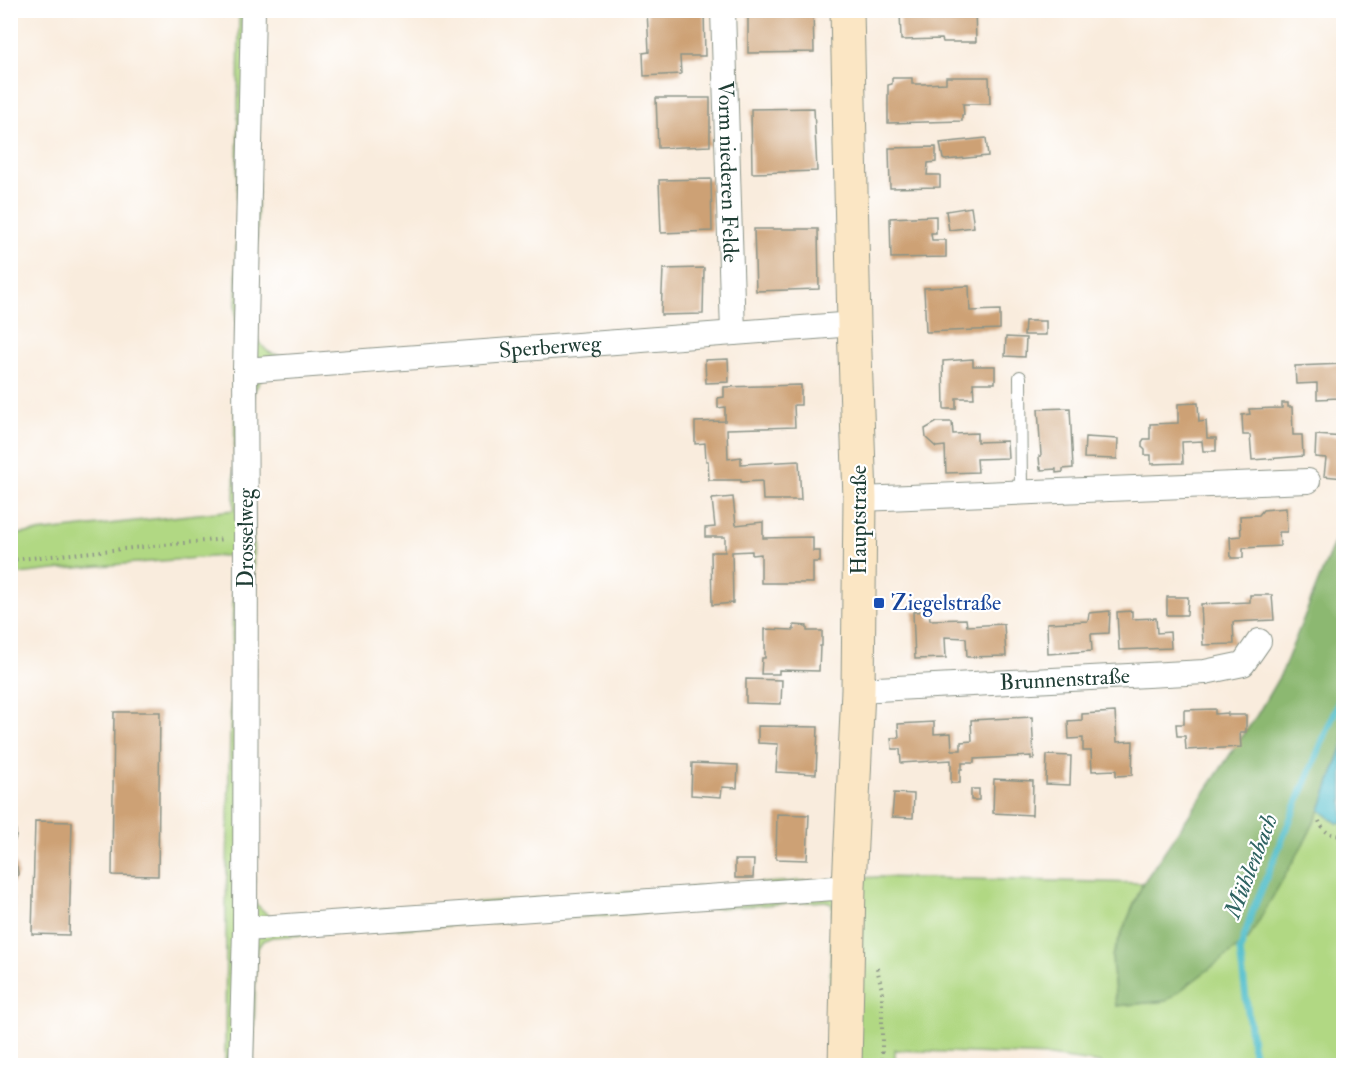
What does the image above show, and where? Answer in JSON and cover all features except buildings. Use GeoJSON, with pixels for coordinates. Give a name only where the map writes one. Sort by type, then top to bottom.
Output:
{"type":"FeatureCollection","features":[{"type":"Feature","properties":{"kind":"main road","name":"Hauptstraße"},"geometry":{"type":"LineString","coordinates":[[845,1065],[849,887],[858,690],[861,499],[854,324],[848,10]]}},
{"type":"Feature","properties":{"kind":"street","name":"Drosselweg"},"geometry":{"type":"LineString","coordinates":[[241,1065],[245,928],[245,370],[253,10]]}},
{"type":"Feature","properties":{"kind":"street","name":"Vorm niederen Felde"},"geometry":{"type":"LineString","coordinates":[[723,10],[733,333]]}},
{"type":"Feature","properties":{"kind":"street","name":"Sperberweg"},"geometry":{"type":"LineString","coordinates":[[245,370],[854,324]]}},
{"type":"Feature","properties":{"kind":"street"},"geometry":{"type":"LineString","coordinates":[[861,499],[1308,482]]}},
{"type":"Feature","properties":{"kind":"street","name":"Brunnenstraße"},"geometry":{"type":"LineString","coordinates":[[858,690],[1204,672],[1244,664],[1259,641]]}},
{"type":"Feature","properties":{"kind":"street"},"geometry":{"type":"LineString","coordinates":[[245,928],[849,887]]}},
{"type":"Feature","properties":{"kind":"lane"},"geometry":{"type":"LineString","coordinates":[[1020,377],[1021,494]]}},
{"type":"Feature","properties":{"kind":"path"},"geometry":{"type":"LineString","coordinates":[[10,560],[246,537]]}},
{"type":"Feature","properties":{"kind":"path"},"geometry":{"type":"LineString","coordinates":[[1319,821],[1323,830],[1332,835],[1344,836]]}},
{"type":"Feature","properties":{"kind":"green space"},"geometry":{"type":"Polygon","coordinates":[[[239,11],[261,11],[255,334],[262,346],[269,352],[291,356],[262,378],[253,393],[254,902],[270,917],[728,885],[878,877],[1143,883],[1112,956],[1116,1006],[1166,1001],[1306,839],[1320,810],[1337,823],[1343,823],[1343,1065],[1101,1066],[1100,1063],[1050,1056],[895,1050],[895,1065],[828,1065],[832,905],[826,901],[272,937],[261,943],[256,955],[253,1065],[225,1065],[234,555],[11,575],[10,535],[234,510],[239,11]]]}},
{"type":"Feature","properties":{"kind":"green space"},"geometry":{"type":"Polygon","coordinates":[[[1343,520],[1343,745],[1320,810],[1306,839],[1248,940],[1166,1001],[1116,1006],[1112,956],[1143,883],[1257,715],[1282,672],[1343,520]]]}},
{"type":"Feature","properties":{"kind":"water"},"geometry":{"type":"Polygon","coordinates":[[[1343,745],[1343,823],[1337,823],[1320,810],[1343,745]]]}},
{"type":"Feature","properties":{"kind":"waterway","name":"Mühlenbach"},"geometry":{"type":"LineString","coordinates":[[1257,1066],[1240,951],[1251,915],[1344,689]]}},
{"type":"Feature","properties":{"kind":"place","name":"Ziegelstraße"},"geometry":{"type":"Point","coordinates":[879,603]}}]}
